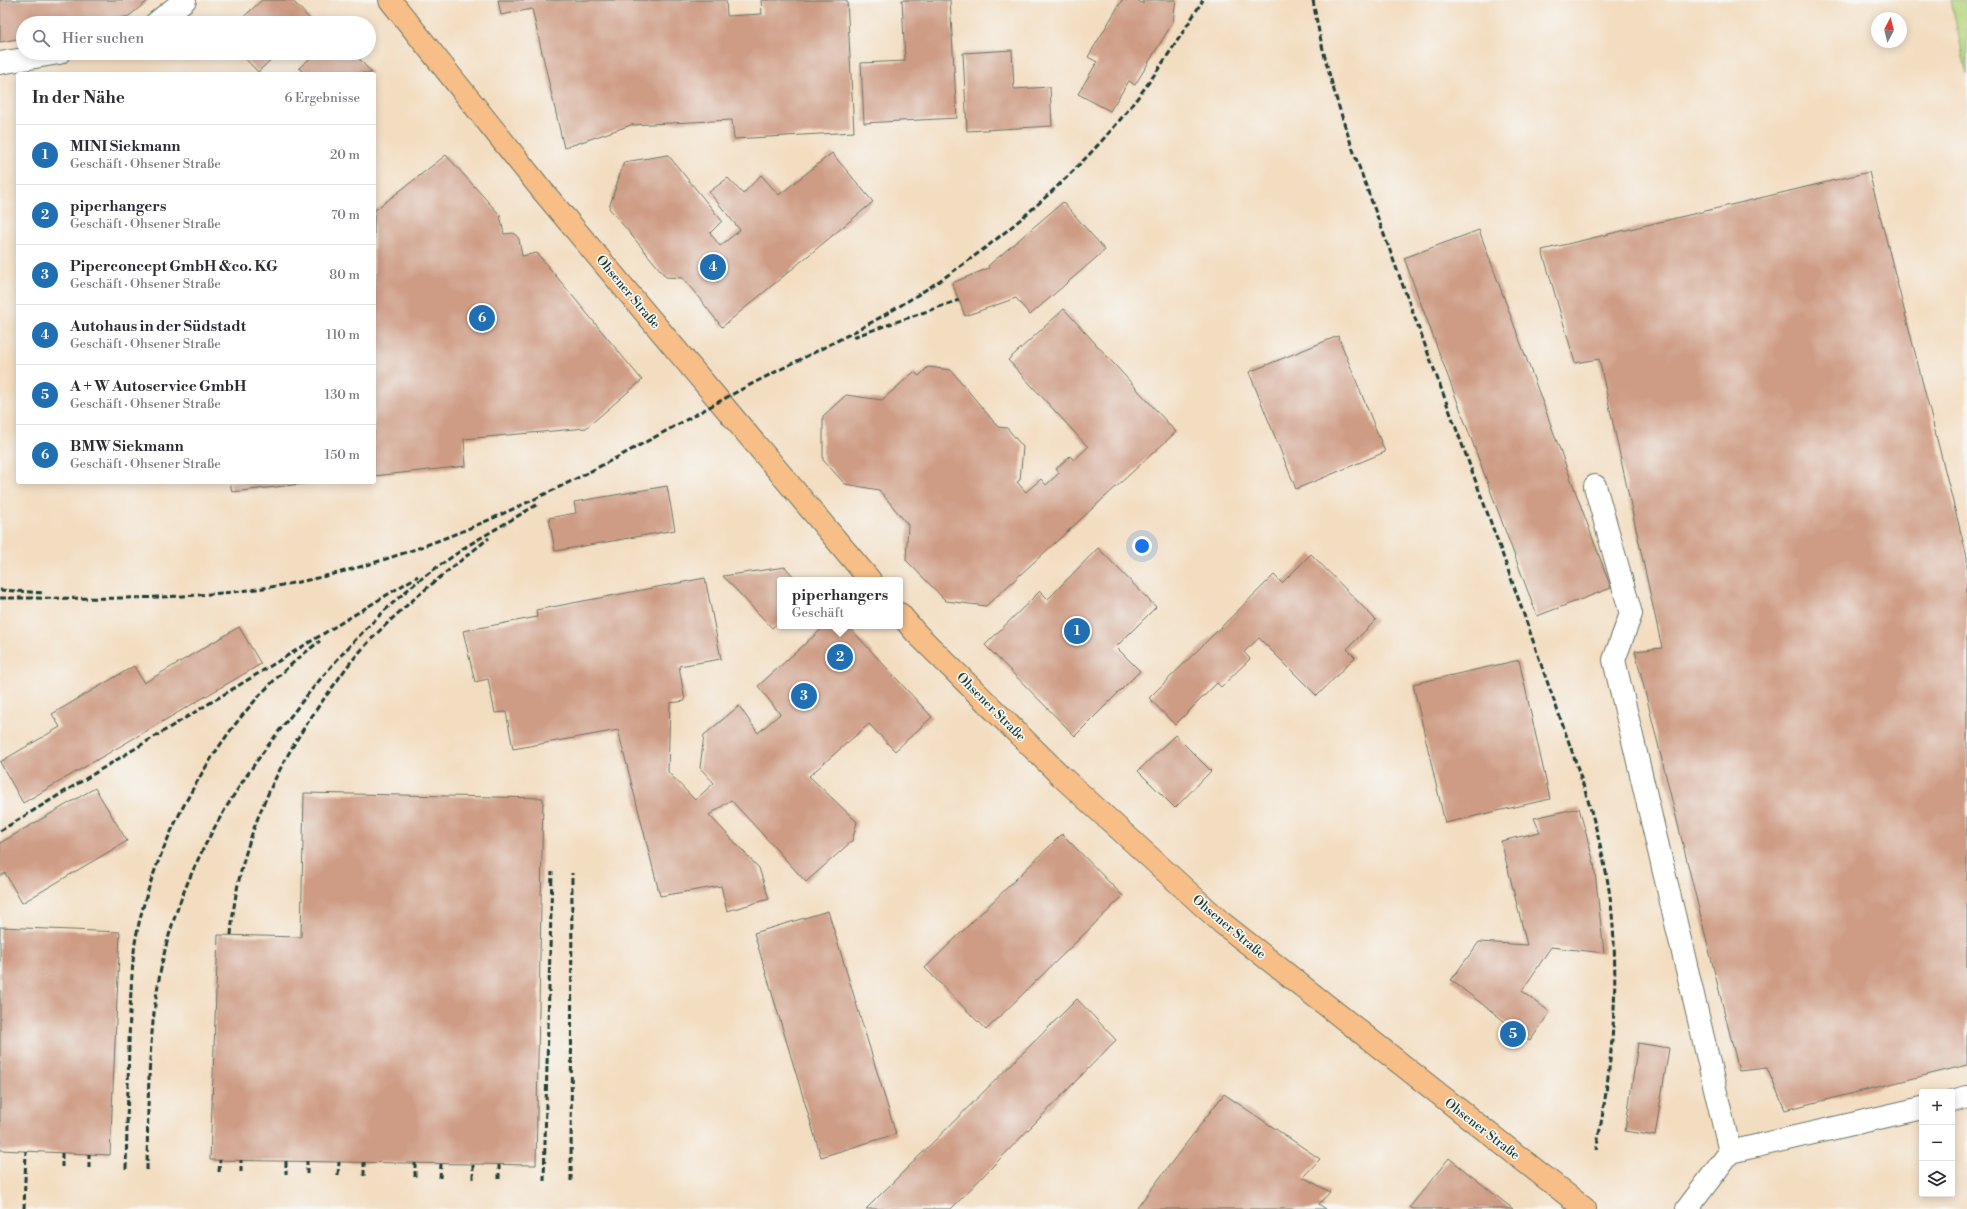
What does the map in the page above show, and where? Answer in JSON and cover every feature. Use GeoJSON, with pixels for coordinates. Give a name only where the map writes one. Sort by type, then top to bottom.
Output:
{"type":"FeatureCollection","features":[{"type":"Feature","properties":{"kind":"main road","name":"Ohsener Straße"},"geometry":{"type":"LineString","coordinates":[[390,0],[541,189],[867,577]]}},
{"type":"Feature","properties":{"kind":"main road","name":"Ohsener Straße"},"geometry":{"type":"LineString","coordinates":[[903,618],[916,633],[1062,777],[1222,923],[1446,1101],[1574,1206]]}},
{"type":"Feature","properties":{"kind":"street"},"geometry":{"type":"LineString","coordinates":[[165,16],[185,0]]}},
{"type":"Feature","properties":{"kind":"street"},"geometry":{"type":"LineString","coordinates":[[0,63],[18,60]]}},
{"type":"Feature","properties":{"kind":"street"},"geometry":{"type":"LineString","coordinates":[[1594,486],[1631,614],[1614,660],[1730,1152]]}},
{"type":"Feature","properties":{"kind":"street"},"geometry":{"type":"LineString","coordinates":[[1955,1100],[1967,1097]]}},
{"type":"Feature","properties":{"kind":"street"},"geometry":{"type":"LineString","coordinates":[[1687,1209],[1730,1152],[1919,1109]]}},
{"type":"Feature","properties":{"kind":"green space"},"geometry":{"type":"Polygon","coordinates":[[[1951,0],[1967,0],[1967,75],[1951,0]]]}},
{"type":"Feature","properties":{"kind":"building"},"geometry":{"type":"Polygon","coordinates":[[[0,0],[149,0],[129,16],[16,16],[16,39],[0,42],[0,0]]]}},
{"type":"Feature","properties":{"kind":"building"},"geometry":{"type":"Polygon","coordinates":[[[262,0],[292,0],[307,16],[245,16],[262,0]]]}},
{"type":"Feature","properties":{"kind":"building"},"geometry":{"type":"Polygon","coordinates":[[[498,0],[726,0],[727,16],[762,14],[761,0],[847,0],[854,132],[734,139],[732,120],[631,125],[564,148],[532,9],[501,15],[498,0]]]}},
{"type":"Feature","properties":{"kind":"building"},"geometry":{"type":"Polygon","coordinates":[[[902,0],[950,0],[957,118],[864,123],[861,63],[905,61],[902,0]]]}},
{"type":"Feature","properties":{"kind":"building"},"geometry":{"type":"Polygon","coordinates":[[[1122,0],[1137,0],[1143,4],[1143,0],[1176,0],[1173,22],[1135,85],[1129,81],[1110,111],[1078,94],[1097,62],[1088,57],[1122,0]]]}},
{"type":"Feature","properties":{"kind":"building"},"geometry":{"type":"Polygon","coordinates":[[[1012,50],[1014,89],[1050,87],[1052,126],[967,131],[963,53],[1012,50]]]}},
{"type":"Feature","properties":{"kind":"building"},"geometry":{"type":"Polygon","coordinates":[[[247,60],[271,60],[258,72],[247,60]]]}},
{"type":"Feature","properties":{"kind":"building"},"geometry":{"type":"Polygon","coordinates":[[[308,60],[360,60],[371,72],[303,72],[299,68],[308,60]]]}},
{"type":"Feature","properties":{"kind":"building"},"geometry":{"type":"Polygon","coordinates":[[[832,153],[873,202],[722,327],[683,278],[666,277],[609,208],[624,162],[668,155],[722,221],[710,233],[720,246],[740,230],[709,192],[728,178],[743,194],[761,175],[779,195],[832,153]]]}},
{"type":"Feature","properties":{"kind":"building"},"geometry":{"type":"Polygon","coordinates":[[[446,155],[500,215],[504,234],[514,233],[519,239],[522,256],[537,253],[642,380],[586,428],[464,439],[466,466],[376,476],[376,209],[446,155]]]}},
{"type":"Feature","properties":{"kind":"building"},"geometry":{"type":"Polygon","coordinates":[[[1869,172],[1967,557],[1967,1065],[1785,1110],[1767,1068],[1739,1071],[1635,651],[1662,648],[1599,359],[1575,363],[1542,250],[1869,172]]]}},
{"type":"Feature","properties":{"kind":"building"},"geometry":{"type":"Polygon","coordinates":[[[1063,202],[1105,250],[1030,315],[1016,298],[965,316],[952,283],[989,268],[988,266],[1063,202]]]}},
{"type":"Feature","properties":{"kind":"building"},"geometry":{"type":"Polygon","coordinates":[[[1479,230],[1611,588],[1537,616],[1404,258],[1479,230]]]}},
{"type":"Feature","properties":{"kind":"building"},"geometry":{"type":"Polygon","coordinates":[[[1064,309],[1176,432],[986,606],[946,601],[906,560],[908,525],[879,490],[845,484],[823,460],[823,416],[846,395],[882,400],[914,372],[919,376],[928,367],[951,370],[998,427],[1007,428],[1023,447],[1020,480],[1017,482],[1026,492],[1041,479],[1046,485],[1059,473],[1056,469],[1070,456],[1074,460],[1088,447],[1008,360],[1064,309]]]}},
{"type":"Feature","properties":{"kind":"building"},"geometry":{"type":"Polygon","coordinates":[[[1338,336],[1385,452],[1296,489],[1249,372],[1338,336]]]}},
{"type":"Feature","properties":{"kind":"building"},"geometry":{"type":"Polygon","coordinates":[[[230,484],[302,484],[232,492],[230,484]]]}},
{"type":"Feature","properties":{"kind":"building"},"geometry":{"type":"Polygon","coordinates":[[[667,486],[675,530],[555,551],[549,518],[576,513],[574,502],[667,486]]]}},
{"type":"Feature","properties":{"kind":"building"},"geometry":{"type":"Polygon","coordinates":[[[1098,548],[1156,607],[1116,647],[1140,671],[1075,736],[985,645],[1040,591],[1048,599],[1098,548]]]}},
{"type":"Feature","properties":{"kind":"building"},"geometry":{"type":"Polygon","coordinates":[[[1311,554],[1376,620],[1347,649],[1355,657],[1317,696],[1259,638],[1244,652],[1250,659],[1221,687],[1217,683],[1175,725],[1149,698],[1274,575],[1282,583],[1311,554]]]}},
{"type":"Feature","properties":{"kind":"building"},"geometry":{"type":"Polygon","coordinates":[[[785,567],[794,577],[777,577],[777,624],[772,628],[723,576],[785,567]]]}},
{"type":"Feature","properties":{"kind":"building"},"geometry":{"type":"Polygon","coordinates":[[[705,578],[721,659],[679,666],[685,701],[670,703],[668,772],[695,800],[714,783],[700,768],[704,735],[739,706],[758,733],[780,714],[758,686],[822,629],[851,629],[932,717],[895,751],[869,724],[809,776],[857,822],[852,841],[806,882],[731,800],[709,815],[759,868],[769,899],[727,911],[721,886],[660,896],[618,730],[513,749],[506,712],[495,713],[488,679],[475,682],[463,631],[537,617],[536,610],[705,578]]]}},
{"type":"Feature","properties":{"kind":"building"},"geometry":{"type":"Polygon","coordinates":[[[239,627],[261,664],[23,803],[0,762],[60,727],[52,714],[134,666],[144,683],[239,627]]]}},
{"type":"Feature","properties":{"kind":"building"},"geometry":{"type":"Polygon","coordinates":[[[1519,660],[1550,799],[1445,823],[1413,684],[1519,660]]]}},
{"type":"Feature","properties":{"kind":"building"},"geometry":{"type":"Polygon","coordinates":[[[1175,735],[1211,771],[1175,808],[1138,771],[1175,735]]]}},
{"type":"Feature","properties":{"kind":"building"},"geometry":{"type":"Polygon","coordinates":[[[95,788],[127,841],[22,903],[5,873],[0,876],[0,843],[95,788]]]}},
{"type":"Feature","properties":{"kind":"building"},"geometry":{"type":"Polygon","coordinates":[[[304,793],[543,798],[536,1165],[210,1160],[218,935],[301,937],[304,793]]]}},
{"type":"Feature","properties":{"kind":"building"},"geometry":{"type":"Polygon","coordinates":[[[1579,808],[1594,863],[1604,953],[1551,947],[1522,991],[1550,1012],[1530,1041],[1451,980],[1479,942],[1527,945],[1501,841],[1540,832],[1534,818],[1579,808]]]}},
{"type":"Feature","properties":{"kind":"building"},"geometry":{"type":"Polygon","coordinates":[[[1062,834],[1123,896],[986,1030],[925,968],[1062,834]]]}},
{"type":"Feature","properties":{"kind":"building"},"geometry":{"type":"Polygon","coordinates":[[[828,911],[896,1134],[821,1157],[754,933],[828,911]]]}},
{"type":"Feature","properties":{"kind":"building"},"geometry":{"type":"Polygon","coordinates":[[[0,927],[120,932],[110,1155],[0,1150],[0,927]]]}},
{"type":"Feature","properties":{"kind":"building"},"geometry":{"type":"Polygon","coordinates":[[[1077,999],[1116,1040],[951,1209],[866,1209],[1077,999]]]}},
{"type":"Feature","properties":{"kind":"building"},"geometry":{"type":"Polygon","coordinates":[[[1638,1043],[1669,1048],[1655,1136],[1625,1131],[1638,1043]]]}},
{"type":"Feature","properties":{"kind":"building"},"geometry":{"type":"Polygon","coordinates":[[[1224,1094],[1320,1159],[1303,1177],[1330,1192],[1319,1204],[1326,1209],[1136,1209],[1224,1094]]]}},
{"type":"Feature","properties":{"kind":"building"},"geometry":{"type":"Polygon","coordinates":[[[1449,1158],[1513,1209],[1413,1209],[1410,1207],[1449,1158]]]}},
{"type":"Feature","properties":{"kind":"railway"},"geometry":{"type":"LineString","coordinates":[[0,598],[116,598],[193,595],[270,587],[308,580],[362,566],[415,549],[466,530],[566,484],[738,391],[887,314],[939,281],[995,241],[1073,171],[1119,121],[1152,78],[1203,0]]}},
{"type":"Feature","properties":{"kind":"railway"},"geometry":{"type":"LineString","coordinates":[[1313,0],[1327,64],[1345,126],[1366,187],[1524,614],[1583,784],[1600,844],[1611,904],[1615,966],[1613,1028],[1610,1059],[1602,1120],[1596,1150]]}},
{"type":"Feature","properties":{"kind":"railway"},"geometry":{"type":"LineString","coordinates":[[853,337],[959,300]]}},
{"type":"Feature","properties":{"kind":"railway"},"geometry":{"type":"LineString","coordinates":[[462,549],[538,504]]}},
{"type":"Feature","properties":{"kind":"railway"},"geometry":{"type":"LineString","coordinates":[[231,935],[241,869],[262,807],[292,747],[310,719],[349,665],[371,640],[420,594],[489,538]]}},
{"type":"Feature","properties":{"kind":"railway"},"geometry":{"type":"LineString","coordinates":[[147,1170],[150,1059],[159,977],[175,917],[187,885],[216,824],[234,795],[273,739],[332,665],[360,635],[404,593],[426,575],[466,547]]}},
{"type":"Feature","properties":{"kind":"railway"},"geometry":{"type":"LineString","coordinates":[[0,831],[418,576]]}},
{"type":"Feature","properties":{"kind":"railway"},"geometry":{"type":"LineString","coordinates":[[0,590],[45,593]]}},
{"type":"Feature","properties":{"kind":"railway"},"geometry":{"type":"LineString","coordinates":[[126,1169],[130,1018],[135,943],[138,925],[160,857],[183,807],[211,759],[226,737],[259,696],[278,677],[320,641]]}},
{"type":"Feature","properties":{"kind":"railway"},"geometry":{"type":"LineString","coordinates":[[544,1181],[552,872]]}},
{"type":"Feature","properties":{"kind":"railway"},"geometry":{"type":"LineString","coordinates":[[571,1181],[572,873]]}},
{"type":"Feature","properties":{"kind":"railway"},"geometry":{"type":"LineString","coordinates":[[24,1209],[26,1151]]}},
{"type":"Feature","properties":{"kind":"railway"},"geometry":{"type":"LineString","coordinates":[[62,1153],[62,1167]]}},
{"type":"Feature","properties":{"kind":"railway"},"geometry":{"type":"LineString","coordinates":[[89,1154],[89,1168]]}},
{"type":"Feature","properties":{"kind":"railway"},"geometry":{"type":"LineString","coordinates":[[219,1172],[220,1160]]}},
{"type":"Feature","properties":{"kind":"railway"},"geometry":{"type":"LineString","coordinates":[[241,1160],[241,1172]]}},
{"type":"Feature","properties":{"kind":"railway"},"geometry":{"type":"LineString","coordinates":[[286,1161],[286,1174]]}},
{"type":"Feature","properties":{"kind":"railway"},"geometry":{"type":"LineString","coordinates":[[307,1161],[307,1174]]}},
{"type":"Feature","properties":{"kind":"railway"},"geometry":{"type":"LineString","coordinates":[[338,1175],[339,1162]]}},
{"type":"Feature","properties":{"kind":"railway"},"geometry":{"type":"LineString","coordinates":[[364,1162],[364,1176]]}},
{"type":"Feature","properties":{"kind":"railway"},"geometry":{"type":"LineString","coordinates":[[415,1163],[415,1177]]}},
{"type":"Feature","properties":{"kind":"railway"},"geometry":{"type":"LineString","coordinates":[[440,1178],[441,1164]]}},
{"type":"Feature","properties":{"kind":"railway"},"geometry":{"type":"LineString","coordinates":[[473,1165],[473,1179]]}},
{"type":"Feature","properties":{"kind":"railway"},"geometry":{"type":"LineString","coordinates":[[499,1165],[499,1179]]}},
{"type":"Feature","properties":{"kind":"place","name":"Autohaus in der Südstadt"},"geometry":{"type":"Point","coordinates":[713,267]}},
{"type":"Feature","properties":{"kind":"place","name":"BMW Siekmann"},"geometry":{"type":"Point","coordinates":[482,318]}},
{"type":"Feature","properties":{"kind":"place","name":"MINI Siekmann"},"geometry":{"type":"Point","coordinates":[1077,631]}},
{"type":"Feature","properties":{"kind":"place","name":"piperhangers"},"geometry":{"type":"Point","coordinates":[840,657]}},
{"type":"Feature","properties":{"kind":"place","name":"Piperconcept GmbH &co. KG"},"geometry":{"type":"Point","coordinates":[804,696]}},
{"type":"Feature","properties":{"kind":"place","name":"A + W Autoservice GmbH"},"geometry":{"type":"Point","coordinates":[1513,1034]}}]}
